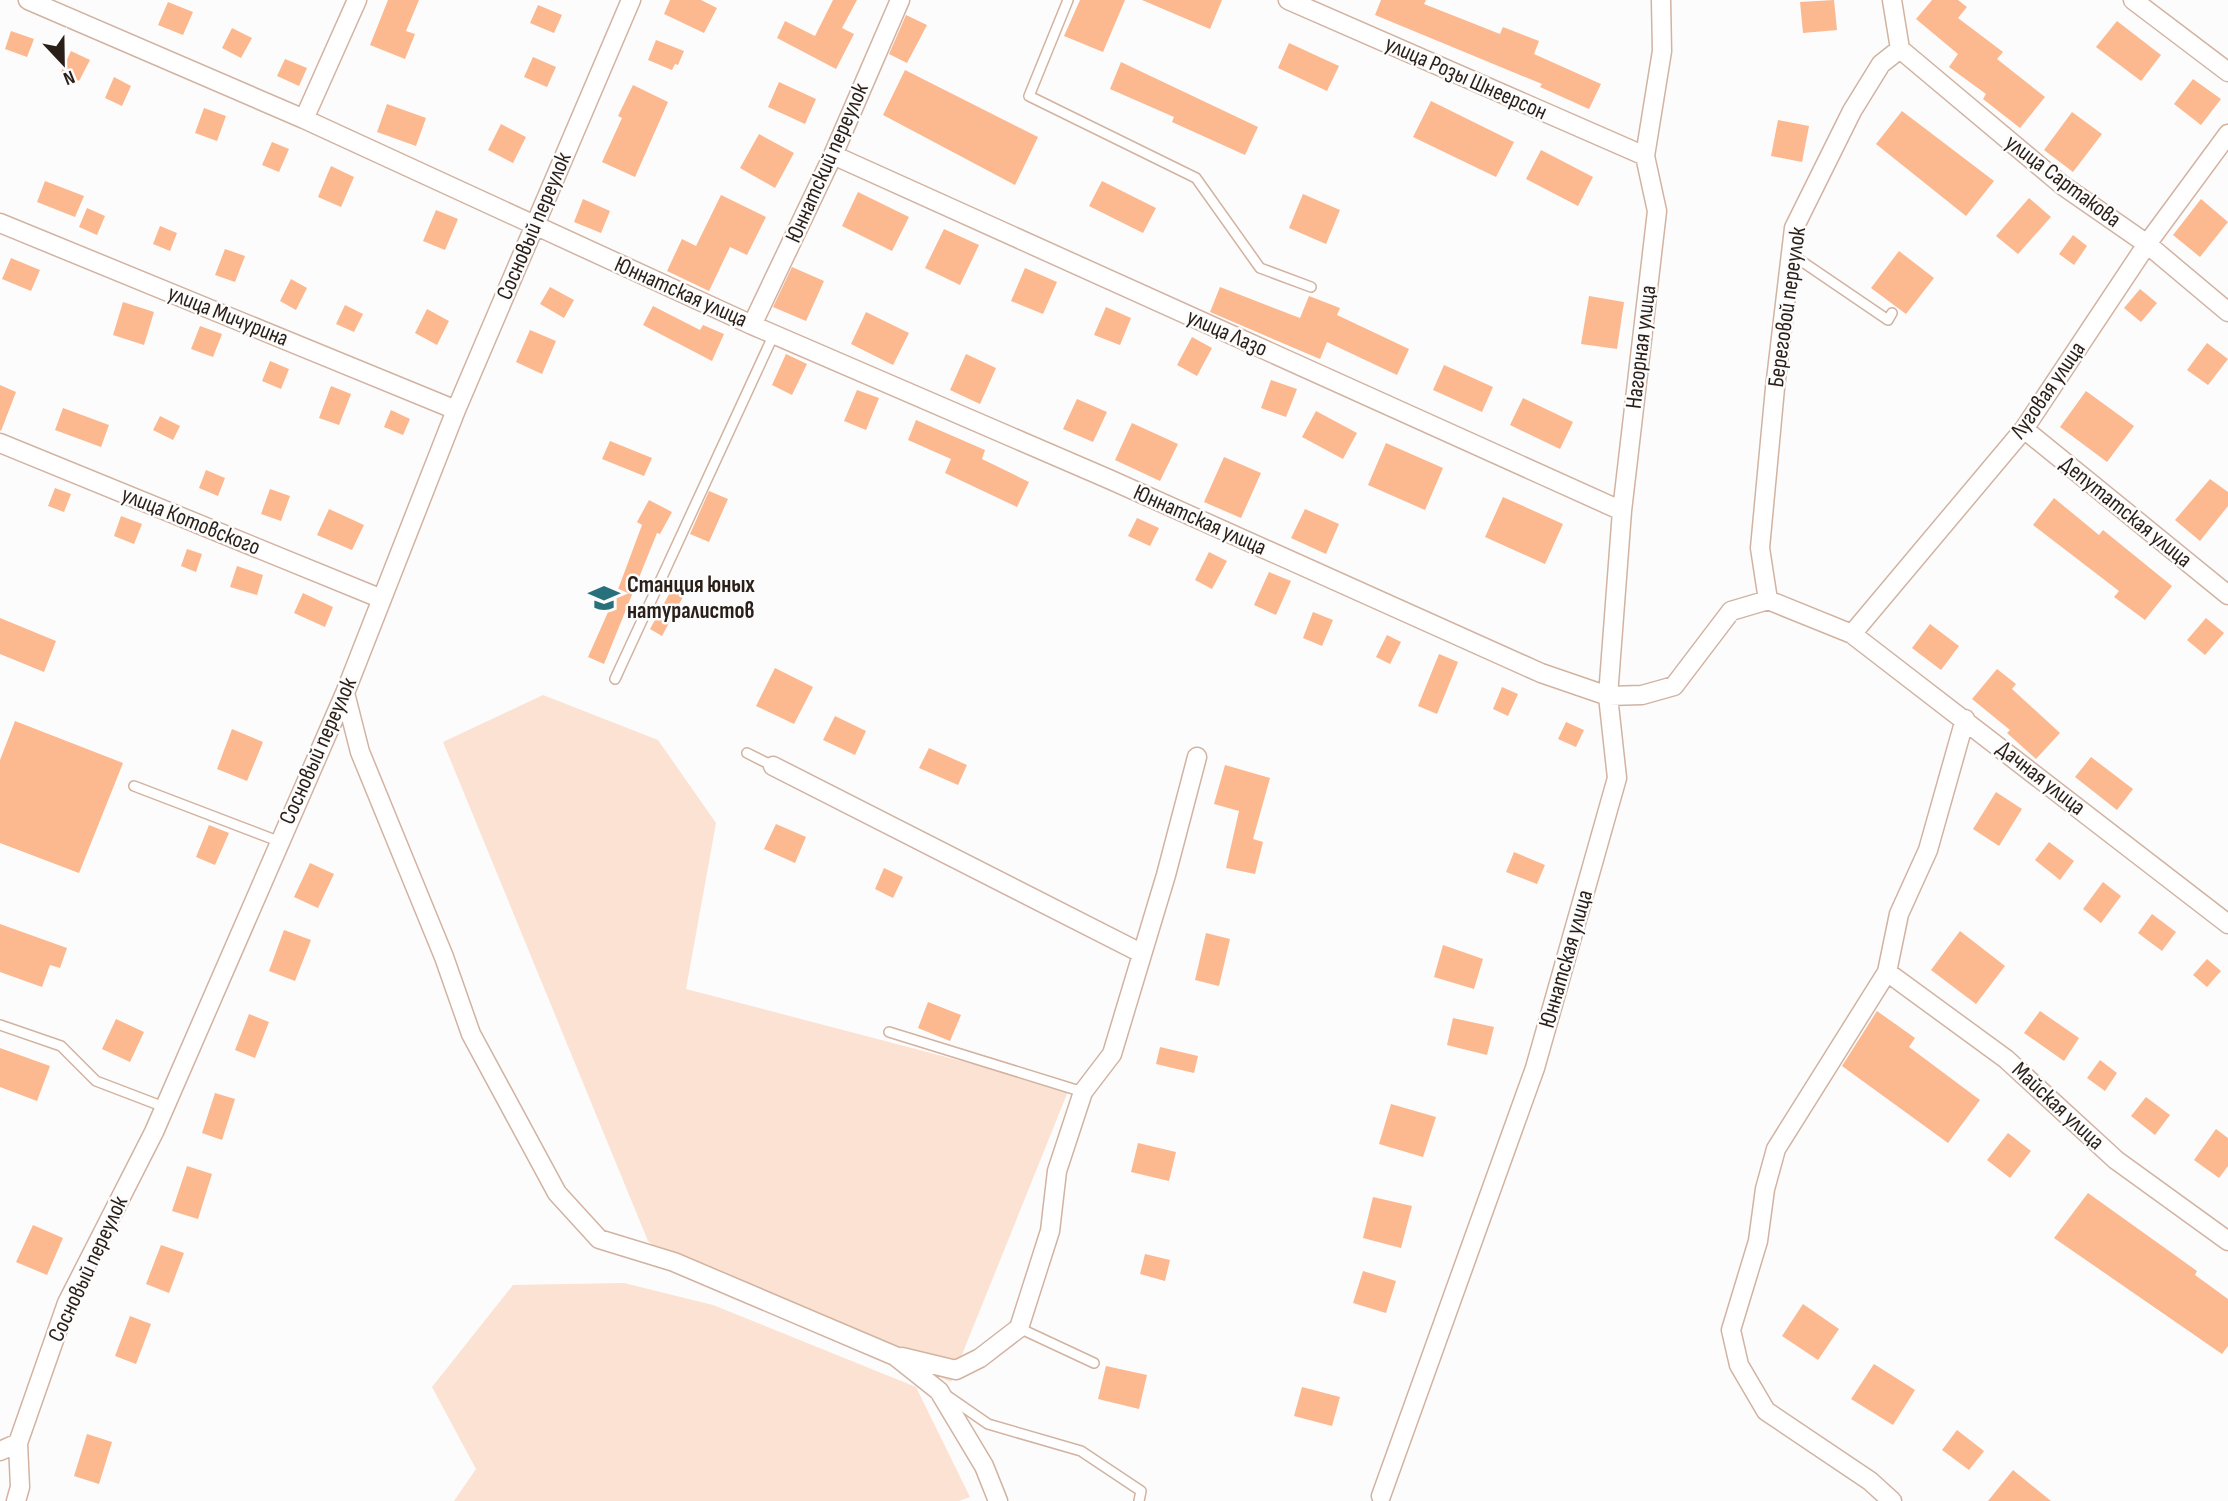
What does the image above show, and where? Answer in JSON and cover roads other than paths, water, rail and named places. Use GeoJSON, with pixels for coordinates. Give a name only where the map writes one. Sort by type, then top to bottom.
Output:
{"type":"FeatureCollection","features":[{"type":"Feature","properties":{"kind":"street","name":"Юннатская улица"},"geometry":{"type":"LineString","coordinates":[[28,0],[304,119],[752,325],[1541,673],[1608,696],[1617,778],[1543,1042],[1381,1496]]}},
{"type":"Feature","properties":{"kind":"street"},"geometry":{"type":"LineString","coordinates":[[304,119],[357,0]]}},
{"type":"Feature","properties":{"kind":"street","name":"Сосновый переулок"},"geometry":{"type":"LineString","coordinates":[[16,1501],[20,1487],[18,1443],[67,1303],[164,1107],[278,841],[345,693],[456,410],[631,0]]}},
{"type":"Feature","properties":{"kind":"street","name":"Юннатский переулок"},"geometry":{"type":"LineString","coordinates":[[752,325],[833,155],[900,0]]}},
{"type":"Feature","properties":{"kind":"street","name":"улица Розы Шнеерсон"},"geometry":{"type":"LineString","coordinates":[[1288,0],[1645,156]]}},
{"type":"Feature","properties":{"kind":"street","name":"Нагорная улица"},"geometry":{"type":"LineString","coordinates":[[1608,696],[1622,512],[1657,211],[1645,156],[1662,51],[1661,0]]}},
{"type":"Feature","properties":{"kind":"street"},"geometry":{"type":"LineString","coordinates":[[1892,0],[1900,49]]}},
{"type":"Feature","properties":{"kind":"street"},"geometry":{"type":"LineString","coordinates":[[2133,0],[2228,72]]}},
{"type":"Feature","properties":{"kind":"street","name":"улица Сартакова"},"geometry":{"type":"LineString","coordinates":[[1900,49],[2062,185],[2147,244],[2228,312]]}},
{"type":"Feature","properties":{"kind":"street","name":"Береговой переулок"},"geometry":{"type":"LineString","coordinates":[[1768,600],[1760,548],[1794,228],[1852,111],[1881,64],[1900,49]]}},
{"type":"Feature","properties":{"kind":"street","name":"Луговая улица"},"geometry":{"type":"LineString","coordinates":[[1852,634],[2024,429],[2147,244],[2228,134]]}},
{"type":"Feature","properties":{"kind":"street","name":"улица Лазо"},"geometry":{"type":"LineString","coordinates":[[833,155],[1622,512]]}},
{"type":"Feature","properties":{"kind":"street","name":"улица Мичурина"},"geometry":{"type":"LineString","coordinates":[[0,223],[456,410]]}},
{"type":"Feature","properties":{"kind":"street","name":"Депутатская улица"},"geometry":{"type":"LineString","coordinates":[[2024,429],[2228,595]]}},
{"type":"Feature","properties":{"kind":"street","name":"улица Котовского"},"geometry":{"type":"LineString","coordinates":[[0,443],[382,599]]}},
{"type":"Feature","properties":{"kind":"street"},"geometry":{"type":"LineString","coordinates":[[1608,696],[1642,695],[1674,686],[1731,611],[1768,600]]}},
{"type":"Feature","properties":{"kind":"street","name":"Дачная улица"},"geometry":{"type":"LineString","coordinates":[[1768,600],[1852,634],[2228,923]]}},
{"type":"Feature","properties":{"kind":"street"},"geometry":{"type":"LineString","coordinates":[[345,693],[360,752],[444,957],[471,1034],[557,1193],[599,1238],[674,1262],[895,1356],[956,1370],[980,1358],[1019,1328],[1046,1242],[1057,1171],[1083,1092],[1112,1054],[1166,875],[1197,757]]}},
{"type":"Feature","properties":{"kind":"street"},"geometry":{"type":"LineString","coordinates":[[1892,1501],[1870,1481],[1766,1411],[1739,1364],[1731,1329],[1758,1241],[1765,1189],[1776,1149],[1887,972],[1899,914],[1928,850],[1965,719]]}},
{"type":"Feature","properties":{"kind":"street"},"geometry":{"type":"LineString","coordinates":[[773,766],[1141,953]]}},
{"type":"Feature","properties":{"kind":"street","name":"Майская улица"},"geometry":{"type":"LineString","coordinates":[[1887,972],[2006,1059],[2116,1160],[2228,1241]]}},
{"type":"Feature","properties":{"kind":"street"},"geometry":{"type":"LineString","coordinates":[[895,1356],[939,1391],[984,1466],[998,1501]]}},
{"type":"Feature","properties":{"kind":"street"},"geometry":{"type":"LineString","coordinates":[[0,1451],[18,1443]]}},
{"type":"Feature","properties":{"kind":"lane"},"geometry":{"type":"LineString","coordinates":[[1068,0],[1029,96],[1196,178],[1260,268],[1311,287]]}},
{"type":"Feature","properties":{"kind":"lane"},"geometry":{"type":"LineString","coordinates":[[1791,254],[1888,320],[1892,313]]}},
{"type":"Feature","properties":{"kind":"lane"},"geometry":{"type":"LineString","coordinates":[[615,679],[775,333]]}},
{"type":"Feature","properties":{"kind":"lane"},"geometry":{"type":"LineString","coordinates":[[747,753],[773,766]]}},
{"type":"Feature","properties":{"kind":"lane"},"geometry":{"type":"LineString","coordinates":[[134,786],[278,841]]}},
{"type":"Feature","properties":{"kind":"lane"},"geometry":{"type":"LineString","coordinates":[[0,1025],[61,1046],[96,1081],[164,1107]]}},
{"type":"Feature","properties":{"kind":"lane"},"geometry":{"type":"LineString","coordinates":[[889,1032],[1083,1092]]}},
{"type":"Feature","properties":{"kind":"lane"},"geometry":{"type":"LineString","coordinates":[[1019,1328],[1094,1363]]}},
{"type":"Feature","properties":{"kind":"lane"},"geometry":{"type":"LineString","coordinates":[[939,1391],[988,1424],[1081,1451],[1141,1491],[1139,1501]]}},
{"type":"Feature","properties":{"kind":"place","name":"Станция юных натуралистов"},"geometry":{"type":"Point","coordinates":[604,598]}}]}
